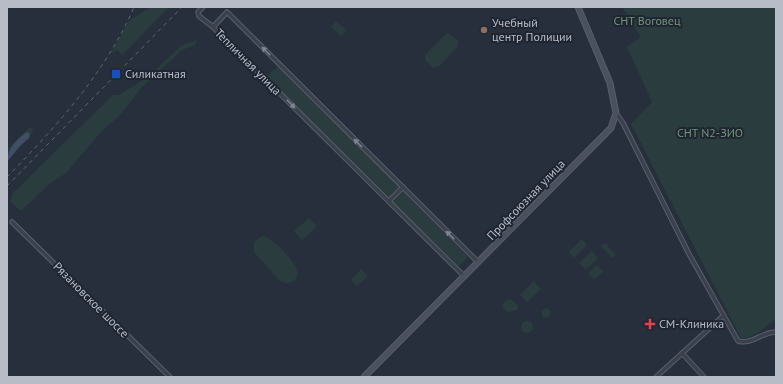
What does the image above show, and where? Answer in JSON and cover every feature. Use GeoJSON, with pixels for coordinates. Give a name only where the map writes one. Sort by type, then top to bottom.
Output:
{"type":"FeatureCollection","features":[{"type":"Feature","properties":{"kind":"main road"},"geometry":{"type":"LineString","coordinates":[[578,7],[610,83],[616,113]]}},
{"type":"Feature","properties":{"kind":"main road","name":"Профсоюзная улица"},"geometry":{"type":"LineString","coordinates":[[364,377],[611,128],[616,113]]}},
{"type":"Feature","properties":{"kind":"street"},"geometry":{"type":"LineString","coordinates":[[203,7],[198,12],[199,16],[212,27]]}},
{"type":"Feature","properties":{"kind":"street","name":"Тепличная улица"},"geometry":{"type":"LineString","coordinates":[[464,276],[212,27],[227,12],[478,262]]}},
{"type":"Feature","properties":{"kind":"street"},"geometry":{"type":"LineString","coordinates":[[616,113],[629,134],[689,254],[738,341],[749,342],[768,332],[776,332]]}},
{"type":"Feature","properties":{"kind":"street"},"geometry":{"type":"LineString","coordinates":[[389,201],[403,187]]}},
{"type":"Feature","properties":{"kind":"street","name":"Рязановское шоссе"},"geometry":{"type":"LineString","coordinates":[[12,222],[170,377]]}},
{"type":"Feature","properties":{"kind":"street"},"geometry":{"type":"LineString","coordinates":[[656,377],[723,316]]}},
{"type":"Feature","properties":{"kind":"street"},"geometry":{"type":"LineString","coordinates":[[682,353],[704,377]]}},
{"type":"Feature","properties":{"kind":"green space"},"geometry":{"type":"Polygon","coordinates":[[[151,7],[169,7],[122,55],[117,50],[110,54],[130,20],[151,7]]]}},
{"type":"Feature","properties":{"kind":"green space","name":"СНТ N2-ЗИО"},"geometry":{"type":"Polygon","coordinates":[[[622,7],[776,7],[776,323],[773,320],[763,329],[746,338],[741,338],[631,124],[652,102],[627,47],[641,37],[622,7]]]}},
{"type":"Feature","properties":{"kind":"green space"},"geometry":{"type":"Polygon","coordinates":[[[336,21],[346,30],[341,36],[331,27],[336,21]]]}},
{"type":"Feature","properties":{"kind":"green space"},"geometry":{"type":"Polygon","coordinates":[[[447,33],[458,40],[458,46],[439,66],[433,68],[425,60],[425,55],[447,33]]]}},
{"type":"Feature","properties":{"kind":"green space"},"geometry":{"type":"Polygon","coordinates":[[[197,40],[195,45],[182,50],[142,87],[121,114],[101,132],[65,174],[49,184],[21,211],[11,202],[12,194],[113,95],[119,95],[149,76],[182,45],[197,40]]]}},
{"type":"Feature","properties":{"kind":"green space"},"geometry":{"type":"Polygon","coordinates":[[[278,66],[399,187],[389,197],[266,77],[278,66]]]}},
{"type":"Feature","properties":{"kind":"green space"},"geometry":{"type":"Polygon","coordinates":[[[30,127],[34,130],[7,161],[7,149],[30,127]]]}},
{"type":"Feature","properties":{"kind":"green space"},"geometry":{"type":"Polygon","coordinates":[[[403,192],[468,257],[459,266],[393,202],[403,192]]]}},
{"type":"Feature","properties":{"kind":"green space"},"geometry":{"type":"Polygon","coordinates":[[[309,218],[317,226],[302,240],[294,231],[309,218]]]}},
{"type":"Feature","properties":{"kind":"green space"},"geometry":{"type":"Polygon","coordinates":[[[262,236],[272,241],[290,258],[297,270],[298,275],[295,280],[288,283],[280,281],[254,252],[254,242],[262,236]]]}},
{"type":"Feature","properties":{"kind":"green space"},"geometry":{"type":"Polygon","coordinates":[[[582,239],[587,245],[574,258],[569,252],[582,239]]]}},
{"type":"Feature","properties":{"kind":"green space"},"geometry":{"type":"Polygon","coordinates":[[[605,243],[616,255],[612,258],[601,246],[605,243]]]}},
{"type":"Feature","properties":{"kind":"green space"},"geometry":{"type":"Polygon","coordinates":[[[592,251],[598,258],[586,270],[579,263],[592,251]]]}},
{"type":"Feature","properties":{"kind":"green space"},"geometry":{"type":"Polygon","coordinates":[[[597,265],[604,271],[594,280],[588,273],[597,265]]]}},
{"type":"Feature","properties":{"kind":"green space"},"geometry":{"type":"Polygon","coordinates":[[[361,269],[368,276],[357,286],[351,280],[361,269]]]}},
{"type":"Feature","properties":{"kind":"green space"},"geometry":{"type":"Polygon","coordinates":[[[534,281],[541,289],[527,302],[520,295],[534,281]]]}},
{"type":"Feature","properties":{"kind":"green space"},"geometry":{"type":"Polygon","coordinates":[[[506,300],[512,300],[518,306],[517,310],[509,312],[505,311],[502,305],[506,300]]]}},
{"type":"Feature","properties":{"kind":"green space"},"geometry":{"type":"Polygon","coordinates":[[[546,308],[551,313],[546,318],[541,313],[546,308]]]}},
{"type":"Feature","properties":{"kind":"green space"},"geometry":{"type":"Polygon","coordinates":[[[525,321],[529,321],[533,327],[529,333],[525,333],[521,329],[521,325],[525,321]]]}},
{"type":"Feature","properties":{"kind":"water"},"geometry":{"type":"Polygon","coordinates":[[[27,132],[30,134],[29,138],[20,146],[7,162],[7,157],[13,145],[27,132]]]}},
{"type":"Feature","properties":{"kind":"railway"},"geometry":{"type":"LineString","coordinates":[[7,177],[44,138],[78,98],[109,54],[123,31],[134,7]]}},
{"type":"Feature","properties":{"kind":"railway"},"geometry":{"type":"LineString","coordinates":[[7,186],[182,7]]}},
{"type":"Feature","properties":{"kind":"place","name":"Учебный центр Полиции"},"geometry":{"type":"Point","coordinates":[484,30]}},
{"type":"Feature","properties":{"kind":"place","name":"Силикатная"},"geometry":{"type":"Point","coordinates":[116,74]}},
{"type":"Feature","properties":{"kind":"place","name":"СМ-Клиника"},"geometry":{"type":"Point","coordinates":[650,324]}},
{"type":"Feature","properties":{"kind":"park label","name":"СНТ Воговец"},"geometry":{"type":"Point","coordinates":[647,21]}}]}
